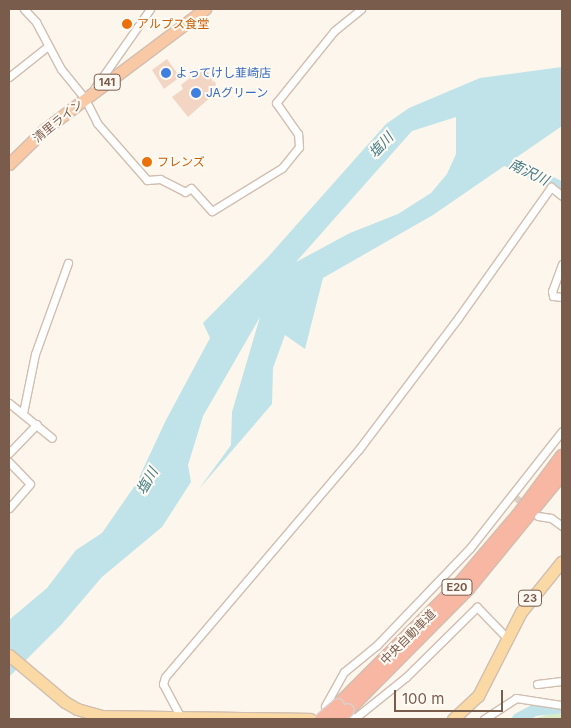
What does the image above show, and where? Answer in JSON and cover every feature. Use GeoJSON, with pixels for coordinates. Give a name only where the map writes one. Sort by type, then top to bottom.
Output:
{"type":"FeatureCollection","features":[{"type":"Feature","properties":{"kind":"highway","name":"清里ライン"},"geometry":{"type":"LineString","coordinates":[[9,164],[88,96],[205,9]]}},
{"type":"Feature","properties":{"kind":"highway","name":"中央自動車道"},"geometry":{"type":"LineString","coordinates":[[338,719],[343,707],[462,582],[518,515],[562,456]]}},
{"type":"Feature","properties":{"kind":"highway","name":"中央自動車道"},"geometry":{"type":"LineString","coordinates":[[322,719],[343,707],[468,589],[562,474]]}},
{"type":"Feature","properties":{"kind":"main road","name":"23"},"geometry":{"type":"LineString","coordinates":[[453,719],[478,696],[506,636],[530,598],[561,563]]}},
{"type":"Feature","properties":{"kind":"main road"},"geometry":{"type":"LineString","coordinates":[[9,655],[48,688],[77,709],[100,717],[180,716],[310,719]]}},
{"type":"Feature","properties":{"kind":"street"},"geometry":{"type":"LineString","coordinates":[[24,9],[48,46],[60,70],[88,96],[97,123],[147,180],[160,179],[185,192],[191,188],[212,211],[282,168],[299,147],[298,134],[276,103],[334,31],[361,9]]}},
{"type":"Feature","properties":{"kind":"street"},"geometry":{"type":"LineString","coordinates":[[88,96],[150,9]]}},
{"type":"Feature","properties":{"kind":"street"},"geometry":{"type":"LineString","coordinates":[[9,77],[48,46]]}},
{"type":"Feature","properties":{"kind":"street"},"geometry":{"type":"LineString","coordinates":[[180,716],[164,684],[165,677],[359,449],[458,318],[551,186],[562,196]]}},
{"type":"Feature","properties":{"kind":"street"},"geometry":{"type":"LineString","coordinates":[[22,413],[35,354],[68,263]]}},
{"type":"Feature","properties":{"kind":"street"},"geometry":{"type":"LineString","coordinates":[[562,264],[552,291],[553,296],[562,297]]}},
{"type":"Feature","properties":{"kind":"street"},"geometry":{"type":"LineString","coordinates":[[9,403],[52,438]]}},
{"type":"Feature","properties":{"kind":"street"},"geometry":{"type":"LineString","coordinates":[[9,453],[37,424]]}},
{"type":"Feature","properties":{"kind":"street"},"geometry":{"type":"LineString","coordinates":[[506,636],[478,607],[406,677],[356,718],[325,706],[344,672],[427,595],[476,542],[562,430]]}},
{"type":"Feature","properties":{"kind":"street"},"geometry":{"type":"LineString","coordinates":[[9,462],[30,484],[9,508]]}},
{"type":"Feature","properties":{"kind":"street"},"geometry":{"type":"LineString","coordinates":[[538,516],[551,518],[562,526]]}},
{"type":"Feature","properties":{"kind":"street"},"geometry":{"type":"LineString","coordinates":[[537,684],[562,681]]}},
{"type":"Feature","properties":{"kind":"street"},"geometry":{"type":"LineString","coordinates":[[484,719],[516,698],[562,705]]}},
{"type":"Feature","properties":{"kind":"green space"},"geometry":{"type":"Polygon","coordinates":[[[557,712],[562,715],[562,719],[533,719],[557,712]]]}},
{"type":"Feature","properties":{"kind":"water","name":"塩川"},"geometry":{"type":"Polygon","coordinates":[[[562,67],[562,126],[433,215],[323,278],[305,349],[285,335],[273,368],[272,404],[199,489],[231,445],[232,412],[260,317],[203,416],[188,465],[191,482],[162,527],[102,577],[61,625],[9,677],[9,620],[47,588],[76,550],[102,533],[136,484],[166,420],[210,338],[203,323],[268,257],[386,124],[409,108],[480,78],[562,67]],[[456,117],[412,131],[296,262],[350,233],[398,214],[431,193],[447,174],[456,154],[456,117]]]}},
{"type":"Feature","properties":{"kind":"building","name":"よってけし韮崎店"},"geometry":{"type":"Polygon","coordinates":[[[167,59],[180,77],[164,89],[152,70],[167,59]]]}},
{"type":"Feature","properties":{"kind":"building","name":"JAグリーン"},"geometry":{"type":"Polygon","coordinates":[[[204,67],[220,89],[188,117],[172,97],[183,89],[181,85],[204,67]]]}},
{"type":"Feature","properties":{"kind":"waterway","name":"南沢川"},"geometry":{"type":"LineString","coordinates":[[496,155],[562,188]]}},
{"type":"Feature","properties":{"kind":"waterway"},"geometry":{"type":"LineString","coordinates":[[518,719],[535,710],[562,707]]}},
{"type":"Feature","properties":{"kind":"tunnel"},"geometry":{"type":"LineString","coordinates":[[514,496],[527,506]]}},
{"type":"Feature","properties":{"kind":"place","name":"アルプス食堂"},"geometry":{"type":"Point","coordinates":[127,24]}},
{"type":"Feature","properties":{"kind":"place","name":"よってけし韮崎店"},"geometry":{"type":"Point","coordinates":[166,73]}},
{"type":"Feature","properties":{"kind":"place","name":"JAグリーン"},"geometry":{"type":"Point","coordinates":[196,93]}},
{"type":"Feature","properties":{"kind":"place","name":"フレンズ"},"geometry":{"type":"Point","coordinates":[147,162]}}]}
